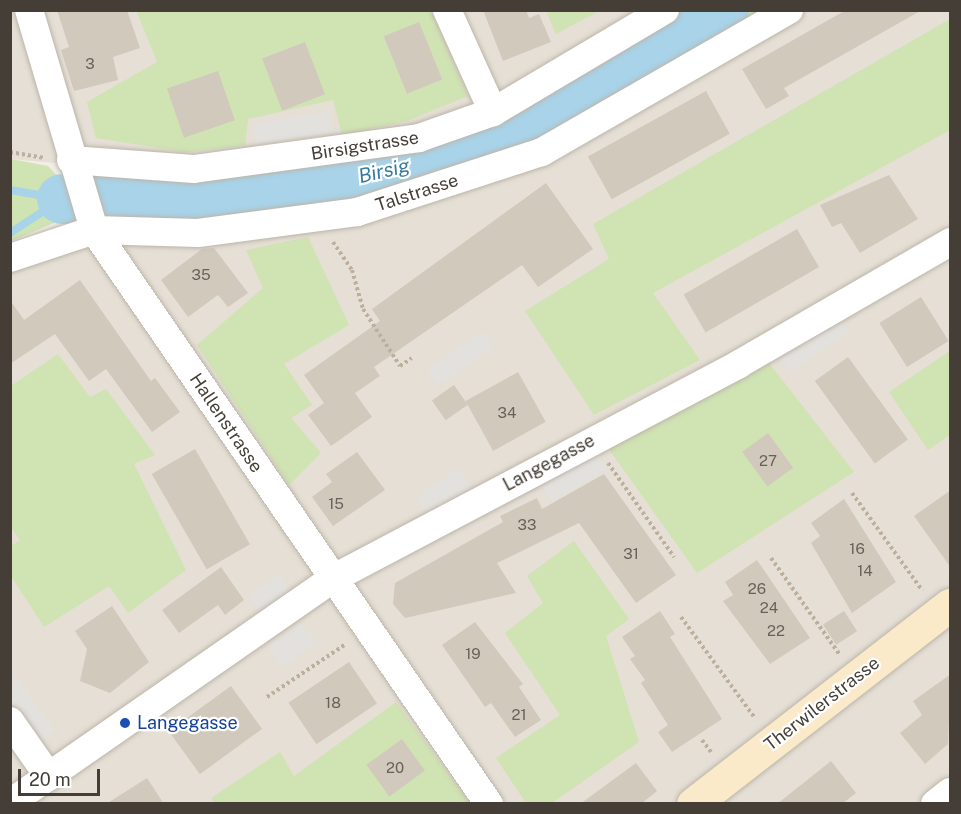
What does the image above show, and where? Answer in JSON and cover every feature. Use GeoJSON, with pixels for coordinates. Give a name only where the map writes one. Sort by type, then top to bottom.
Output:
{"type":"FeatureCollection","features":[{"type":"Feature","properties":{"kind":"main road","name":"Therwilerstrasse"},"geometry":{"type":"LineString","coordinates":[[693,804],[951,605]]}},
{"type":"Feature","properties":{"kind":"street","name":"Hallenstrasse"},"geometry":{"type":"LineString","coordinates":[[29,10],[71,160],[94,230],[367,630],[489,804]]}},
{"type":"Feature","properties":{"kind":"street"},"geometry":{"type":"LineString","coordinates":[[447,10],[493,112]]}},
{"type":"Feature","properties":{"kind":"street","name":"Birsigstrasse"},"geometry":{"type":"LineString","coordinates":[[71,160],[194,169],[419,138],[493,112],[665,10]]}},
{"type":"Feature","properties":{"kind":"street","name":"Talstrasse"},"geometry":{"type":"LineString","coordinates":[[10,258],[94,230],[198,233],[357,212],[542,152],[789,10]]}},
{"type":"Feature","properties":{"kind":"street","name":"Langegasse"},"geometry":{"type":"LineString","coordinates":[[10,803],[332,579],[592,441],[951,242]]}},
{"type":"Feature","properties":{"kind":"street"},"geometry":{"type":"LineString","coordinates":[[10,721],[49,777]]}},
{"type":"Feature","properties":{"kind":"street"},"geometry":{"type":"LineString","coordinates":[[935,804],[951,792]]}},
{"type":"Feature","properties":{"kind":"path"},"geometry":{"type":"LineString","coordinates":[[317,219],[352,270],[363,309],[400,366],[412,358]]}},
{"type":"Feature","properties":{"kind":"path"},"geometry":{"type":"LineString","coordinates":[[592,441],[674,557]]}},
{"type":"Feature","properties":{"kind":"path"},"geometry":{"type":"LineString","coordinates":[[852,493],[914,579]]}},
{"type":"Feature","properties":{"kind":"path"},"geometry":{"type":"LineString","coordinates":[[771,558],[856,678]]}},
{"type":"Feature","properties":{"kind":"path"},"geometry":{"type":"LineString","coordinates":[[681,617],[773,742]]}},
{"type":"Feature","properties":{"kind":"path"},"geometry":{"type":"LineString","coordinates":[[267,697],[367,630]]}},
{"type":"Feature","properties":{"kind":"shaded area"},"geometry":{"type":"Polygon","coordinates":[[[10,11],[677,11],[380,150],[98,167],[11,159],[10,11]]]}},
{"type":"Feature","properties":{"kind":"shaded area"},"geometry":{"type":"Polygon","coordinates":[[[785,11],[950,11],[950,803],[11,803],[10,258],[94,230],[198,233],[785,11]]]}},
{"type":"Feature","properties":{"kind":"shaded area"},"geometry":{"type":"Polygon","coordinates":[[[329,112],[332,132],[256,144],[253,124],[329,112]]]}},
{"type":"Feature","properties":{"kind":"shaded area"},"geometry":{"type":"Polygon","coordinates":[[[838,316],[849,332],[790,373],[779,357],[838,316]]]}},
{"type":"Feature","properties":{"kind":"shaded area"},"geometry":{"type":"Polygon","coordinates":[[[483,331],[494,347],[438,386],[427,370],[483,331]]]}},
{"type":"Feature","properties":{"kind":"shaded area"},"geometry":{"type":"Polygon","coordinates":[[[594,447],[607,468],[552,503],[539,481],[594,447]]]}},
{"type":"Feature","properties":{"kind":"shaded area"},"geometry":{"type":"Polygon","coordinates":[[[459,468],[471,486],[428,515],[416,497],[459,468]]]}},
{"type":"Feature","properties":{"kind":"shaded area"},"geometry":{"type":"Polygon","coordinates":[[[279,575],[291,592],[261,613],[249,596],[279,575]]]}},
{"type":"Feature","properties":{"kind":"shaded area"},"geometry":{"type":"Polygon","coordinates":[[[302,623],[316,643],[281,667],[268,647],[302,623]]]}},
{"type":"Feature","properties":{"kind":"shaded area"},"geometry":{"type":"Polygon","coordinates":[[[10,669],[55,731],[38,743],[11,702],[10,669]]]}},
{"type":"Feature","properties":{"kind":"green space"},"geometry":{"type":"Polygon","coordinates":[[[136,10],[431,11],[468,96],[407,121],[342,135],[333,100],[248,119],[245,146],[185,152],[96,138],[87,102],[157,62],[136,10]]]}},
{"type":"Feature","properties":{"kind":"green space"},"geometry":{"type":"Polygon","coordinates":[[[546,11],[599,11],[556,34],[546,11]]]}},
{"type":"Feature","properties":{"kind":"green space"},"geometry":{"type":"Polygon","coordinates":[[[677,11],[766,11],[542,139],[349,203],[225,216],[118,217],[98,167],[380,150],[677,11]]]}},
{"type":"Feature","properties":{"kind":"green space"},"geometry":{"type":"Polygon","coordinates":[[[950,19],[950,130],[653,293],[700,360],[594,415],[525,311],[609,259],[593,224],[950,19]]]}},
{"type":"Feature","properties":{"kind":"green space"},"geometry":{"type":"Polygon","coordinates":[[[11,159],[48,166],[61,180],[66,218],[11,241],[11,159]]]}},
{"type":"Feature","properties":{"kind":"green space"},"geometry":{"type":"Polygon","coordinates":[[[308,237],[349,325],[284,364],[312,405],[291,418],[321,453],[289,485],[197,345],[263,288],[246,250],[308,237]]]}},
{"type":"Feature","properties":{"kind":"green space"},"geometry":{"type":"Polygon","coordinates":[[[950,351],[950,435],[928,450],[889,392],[950,351]]]}},
{"type":"Feature","properties":{"kind":"green space"},"geometry":{"type":"Polygon","coordinates":[[[58,354],[90,397],[106,389],[155,455],[134,464],[186,570],[128,613],[109,586],[44,627],[11,576],[11,546],[20,540],[11,527],[11,386],[58,354]]]}},
{"type":"Feature","properties":{"kind":"green space"},"geometry":{"type":"Polygon","coordinates":[[[769,363],[854,472],[697,573],[606,445],[769,363]]]}},
{"type":"Feature","properties":{"kind":"green space"},"geometry":{"type":"Polygon","coordinates":[[[574,541],[629,619],[606,636],[639,742],[552,803],[526,803],[496,758],[560,715],[505,633],[543,603],[527,576],[574,541]]]}},
{"type":"Feature","properties":{"kind":"green space"},"geometry":{"type":"Polygon","coordinates":[[[396,702],[470,803],[216,804],[211,798],[280,752],[294,776],[396,702]]]}},
{"type":"Feature","properties":{"kind":"building"},"geometry":{"type":"Polygon","coordinates":[[[57,10],[127,10],[140,48],[113,57],[118,80],[74,91],[61,50],[69,47],[57,10]]]}},
{"type":"Feature","properties":{"kind":"building"},"geometry":{"type":"Polygon","coordinates":[[[483,10],[526,10],[529,18],[539,14],[551,42],[503,61],[483,10]]]}},
{"type":"Feature","properties":{"kind":"building"},"geometry":{"type":"Polygon","coordinates":[[[846,10],[922,10],[784,88],[789,96],[766,109],[742,69],[846,10]]]}},
{"type":"Feature","properties":{"kind":"building"},"geometry":{"type":"Polygon","coordinates":[[[419,22],[442,79],[407,94],[384,36],[419,22]]]}},
{"type":"Feature","properties":{"kind":"building"},"geometry":{"type":"Polygon","coordinates":[[[305,42],[325,94],[282,111],[262,58],[305,42]]]}},
{"type":"Feature","properties":{"kind":"building"},"geometry":{"type":"Polygon","coordinates":[[[218,71],[235,120],[184,138],[167,89],[218,71]]]}},
{"type":"Feature","properties":{"kind":"building"},"geometry":{"type":"Polygon","coordinates":[[[706,91],[730,134],[612,199],[588,156],[706,91]]]}},
{"type":"Feature","properties":{"kind":"building"},"geometry":{"type":"Polygon","coordinates":[[[889,175],[918,219],[860,253],[841,223],[832,227],[820,205],[889,175]]]}},
{"type":"Feature","properties":{"kind":"building"},"geometry":{"type":"Polygon","coordinates":[[[546,183],[593,249],[538,287],[522,265],[374,367],[380,376],[355,393],[372,417],[331,446],[308,415],[324,403],[304,375],[380,321],[372,309],[546,183]]]}},
{"type":"Feature","properties":{"kind":"building"},"geometry":{"type":"Polygon","coordinates":[[[797,229],[819,267],[706,333],[684,294],[797,229]]]}},
{"type":"Feature","properties":{"kind":"building"},"geometry":{"type":"Polygon","coordinates":[[[214,248],[248,293],[228,307],[218,295],[188,317],[161,280],[202,249],[214,248]]]}},
{"type":"Feature","properties":{"kind":"building"},"geometry":{"type":"Polygon","coordinates":[[[80,280],[151,381],[155,378],[180,412],[152,432],[106,369],[89,381],[55,334],[10,364],[10,300],[24,320],[80,280]]]}},
{"type":"Feature","properties":{"kind":"building"},"geometry":{"type":"Polygon","coordinates":[[[921,297],[949,341],[907,367],[879,323],[921,297]]]}},
{"type":"Feature","properties":{"kind":"building"},"geometry":{"type":"Polygon","coordinates":[[[848,357],[908,440],[875,464],[815,381],[848,357]]]}},
{"type":"Feature","properties":{"kind":"building"},"geometry":{"type":"Polygon","coordinates":[[[518,372],[546,422],[493,451],[466,401],[518,372]]]}},
{"type":"Feature","properties":{"kind":"building"},"geometry":{"type":"Polygon","coordinates":[[[454,385],[468,405],[446,420],[432,400],[454,385]]]}},
{"type":"Feature","properties":{"kind":"building"},"geometry":{"type":"Polygon","coordinates":[[[768,433],[793,468],[767,487],[742,452],[768,433]]]}},
{"type":"Feature","properties":{"kind":"building"},"geometry":{"type":"Polygon","coordinates":[[[195,449],[250,544],[207,569],[152,474],[195,449]]]}},
{"type":"Feature","properties":{"kind":"building"},"geometry":{"type":"Polygon","coordinates":[[[357,452],[385,490],[333,526],[312,497],[332,482],[326,474],[357,452]]]}},
{"type":"Feature","properties":{"kind":"building"},"geometry":{"type":"Polygon","coordinates":[[[604,474],[676,575],[636,603],[579,523],[497,563],[516,593],[405,618],[393,604],[395,583],[503,522],[500,516],[537,498],[542,509],[604,474]]]}},
{"type":"Feature","properties":{"kind":"building"},"geometry":{"type":"Polygon","coordinates":[[[951,490],[951,568],[914,516],[951,490]]]}},
{"type":"Feature","properties":{"kind":"building"},"geometry":{"type":"Polygon","coordinates":[[[844,499],[896,582],[852,613],[811,543],[820,536],[811,523],[844,499]]]}},
{"type":"Feature","properties":{"kind":"building"},"geometry":{"type":"Polygon","coordinates":[[[757,560],[810,638],[770,664],[723,601],[733,595],[725,582],[757,560]]]}},
{"type":"Feature","properties":{"kind":"building"},"geometry":{"type":"Polygon","coordinates":[[[221,567],[244,600],[225,615],[218,605],[179,633],[162,610],[221,567]]]}},
{"type":"Feature","properties":{"kind":"building"},"geometry":{"type":"Polygon","coordinates":[[[112,606],[149,662],[110,693],[80,681],[87,649],[75,631],[112,606]]]}},
{"type":"Feature","properties":{"kind":"building"},"geometry":{"type":"Polygon","coordinates":[[[660,611],[675,634],[670,637],[722,719],[672,752],[658,732],[668,725],[641,683],[645,680],[630,659],[635,656],[622,637],[660,611]]]}},
{"type":"Feature","properties":{"kind":"building"},"geometry":{"type":"Polygon","coordinates":[[[844,611],[857,631],[836,645],[823,625],[844,611]]]}},
{"type":"Feature","properties":{"kind":"building"},"geometry":{"type":"Polygon","coordinates":[[[475,622],[523,684],[519,687],[541,720],[515,737],[491,703],[485,707],[442,645],[475,622]]]}},
{"type":"Feature","properties":{"kind":"building"},"geometry":{"type":"Polygon","coordinates":[[[349,662],[377,703],[316,744],[288,703],[349,662]]]}},
{"type":"Feature","properties":{"kind":"building"},"geometry":{"type":"Polygon","coordinates":[[[951,674],[948,744],[925,764],[900,733],[922,715],[913,701],[951,674]]]}},
{"type":"Feature","properties":{"kind":"building"},"geometry":{"type":"Polygon","coordinates":[[[231,686],[262,729],[200,774],[169,731],[231,686]]]}},
{"type":"Feature","properties":{"kind":"building"},"geometry":{"type":"Polygon","coordinates":[[[402,739],[425,771],[389,796],[366,765],[402,739]]]}},
{"type":"Feature","properties":{"kind":"building"},"geometry":{"type":"Polygon","coordinates":[[[831,761],[856,793],[842,804],[777,804],[831,761]]]}},
{"type":"Feature","properties":{"kind":"building"},"geometry":{"type":"Polygon","coordinates":[[[636,763],[657,791],[641,804],[580,804],[636,763]]]}},
{"type":"Feature","properties":{"kind":"building"},"geometry":{"type":"Polygon","coordinates":[[[147,778],[164,804],[106,804],[147,778]]]}},
{"type":"Feature","properties":{"kind":"waterway","name":"Birsig"},"geometry":{"type":"LineString","coordinates":[[62,199],[184,199],[323,185],[417,163],[489,137],[724,10]]}},
{"type":"Feature","properties":{"kind":"waterway","name":"Birsig"},"geometry":{"type":"LineString","coordinates":[[10,190],[62,199]]}},
{"type":"Feature","properties":{"kind":"waterway"},"geometry":{"type":"LineString","coordinates":[[10,233],[62,199]]}},
{"type":"Feature","properties":{"kind":"place","name":"Langegasse"},"geometry":{"type":"Point","coordinates":[125,723]}}]}
